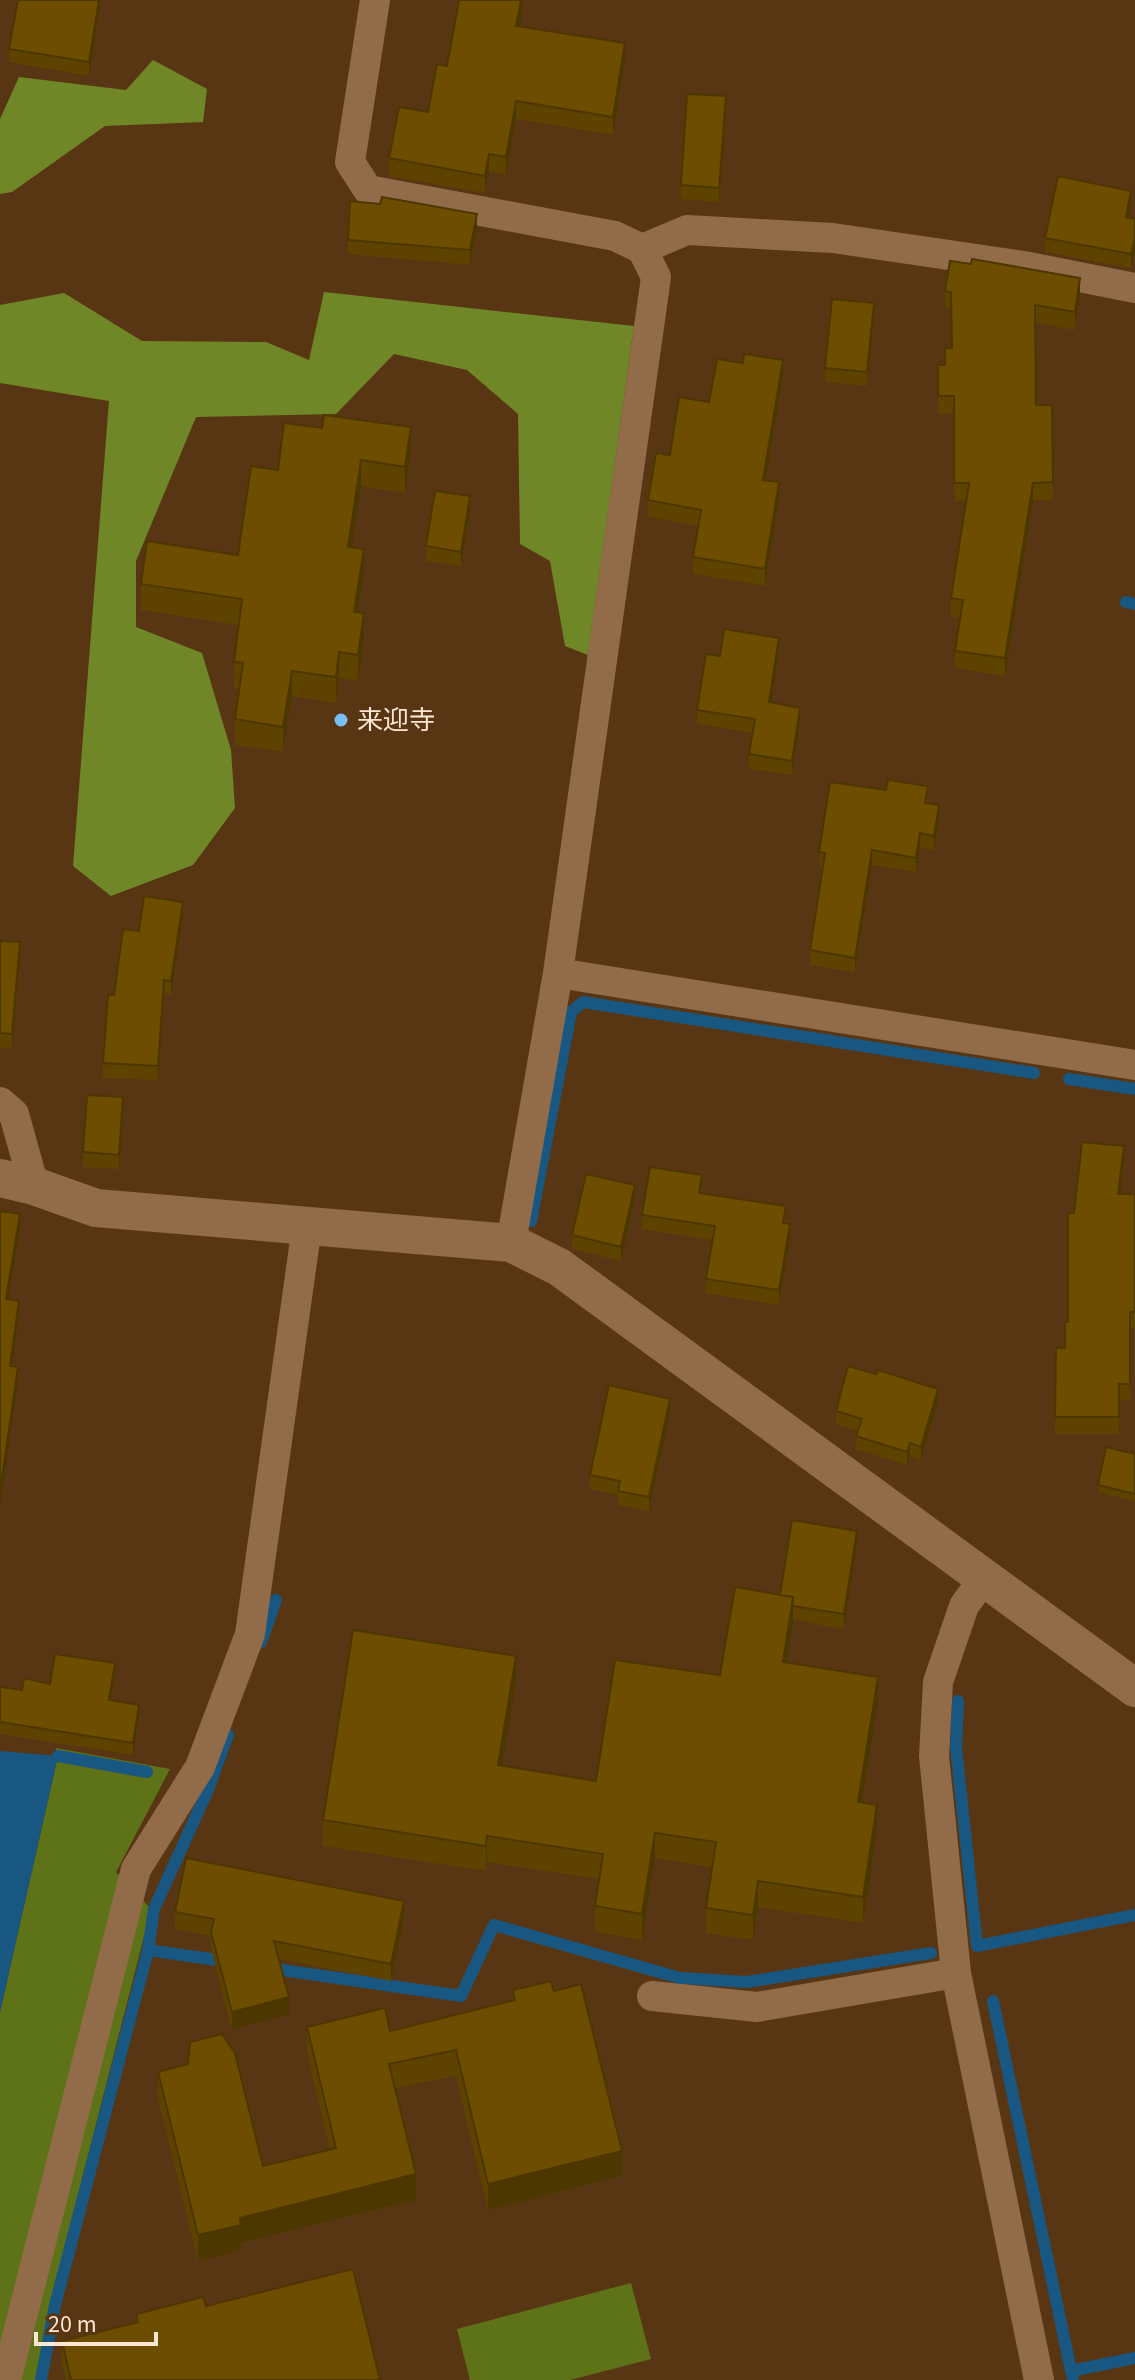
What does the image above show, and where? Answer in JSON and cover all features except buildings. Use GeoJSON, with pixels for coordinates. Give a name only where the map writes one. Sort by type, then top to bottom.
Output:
{"type":"FeatureCollection","features":[{"type":"Feature","properties":{"kind":"street"},"geometry":{"type":"LineString","coordinates":[[375,0],[350,162],[368,190],[615,236],[642,249],[656,277],[558,973],[511,1243]]}},
{"type":"Feature","properties":{"kind":"street"},"geometry":{"type":"LineString","coordinates":[[642,249],[687,230],[833,238],[1024,266],[1135,288]]}},
{"type":"Feature","properties":{"kind":"street"},"geometry":{"type":"LineString","coordinates":[[558,973],[1135,1065]]}},
{"type":"Feature","properties":{"kind":"street"},"geometry":{"type":"LineString","coordinates":[[0,1102],[14,1114],[17,1182],[96,1208],[511,1243],[559,1267],[1135,1688]]}},
{"type":"Feature","properties":{"kind":"street"},"geometry":{"type":"LineString","coordinates":[[6,2380],[136,1869],[200,1767],[250,1634],[307,1226]]}},
{"type":"Feature","properties":{"kind":"street"},"geometry":{"type":"LineString","coordinates":[[984,1578],[964,1606],[938,1682],[934,1756],[956,1973],[1039,2380]]}},
{"type":"Feature","properties":{"kind":"street"},"geometry":{"type":"LineString","coordinates":[[652,1996],[757,2007],[956,1973]]}},
{"type":"Feature","properties":{"kind":"green space"},"geometry":{"type":"Polygon","coordinates":[[[153,60],[207,89],[203,122],[105,126],[12,192],[0,194],[0,119],[19,77],[126,90],[153,60]]]}},
{"type":"Feature","properties":{"kind":"green space"},"geometry":{"type":"Polygon","coordinates":[[[324,292],[634,326],[588,655],[565,646],[550,561],[520,544],[518,414],[467,370],[394,354],[336,414],[196,417],[136,561],[136,627],[202,653],[231,750],[235,808],[193,865],[111,896],[73,866],[109,401],[0,383],[0,305],[64,293],[142,341],[266,342],[309,360],[324,292]]]}},
{"type":"Feature","properties":{"kind":"green space"},"geometry":{"type":"Polygon","coordinates":[[[56,1748],[170,1769],[116,1872],[151,1909],[50,2304],[36,2380],[0,2380],[0,2012],[58,1756],[56,1748]]]}},
{"type":"Feature","properties":{"kind":"green space"},"geometry":{"type":"Polygon","coordinates":[[[631,2283],[651,2359],[570,2380],[470,2380],[457,2329],[631,2283]]]}},
{"type":"Feature","properties":{"kind":"water"},"geometry":{"type":"Polygon","coordinates":[[[0,1751],[58,1756],[0,2012],[0,1751]]]}},
{"type":"Feature","properties":{"kind":"waterway"},"geometry":{"type":"LineString","coordinates":[[1126,602],[1135,604]]}},
{"type":"Feature","properties":{"kind":"waterway"},"geometry":{"type":"LineString","coordinates":[[531,1221],[571,1012],[583,1002],[1034,1073]]}},
{"type":"Feature","properties":{"kind":"waterway"},"geometry":{"type":"LineString","coordinates":[[1069,1079],[1135,1089]]}},
{"type":"Feature","properties":{"kind":"waterway"},"geometry":{"type":"LineString","coordinates":[[261,1642],[276,1600]]}},
{"type":"Feature","properties":{"kind":"waterway"},"geometry":{"type":"LineString","coordinates":[[958,1701],[956,1747],[977,1946],[1135,1915]]}},
{"type":"Feature","properties":{"kind":"waterway"},"geometry":{"type":"LineString","coordinates":[[228,1735],[207,1792],[154,1909],[148,1950],[230,1962]]}},
{"type":"Feature","properties":{"kind":"waterway"},"geometry":{"type":"LineString","coordinates":[[58,1756],[147,1772]]}},
{"type":"Feature","properties":{"kind":"waterway"},"geometry":{"type":"LineString","coordinates":[[268,1968],[461,1996],[494,1925],[680,1978],[747,1982],[931,1953]]}},
{"type":"Feature","properties":{"kind":"waterway"},"geometry":{"type":"LineString","coordinates":[[41,2380],[55,2305],[148,1950]]}},
{"type":"Feature","properties":{"kind":"waterway"},"geometry":{"type":"LineString","coordinates":[[993,2001],[1073,2380]]}},
{"type":"Feature","properties":{"kind":"waterway"},"geometry":{"type":"LineString","coordinates":[[1071,2371],[1135,2358]]}},
{"type":"Feature","properties":{"kind":"place","name":"来迎寺"},"geometry":{"type":"Point","coordinates":[341,720]}}]}
